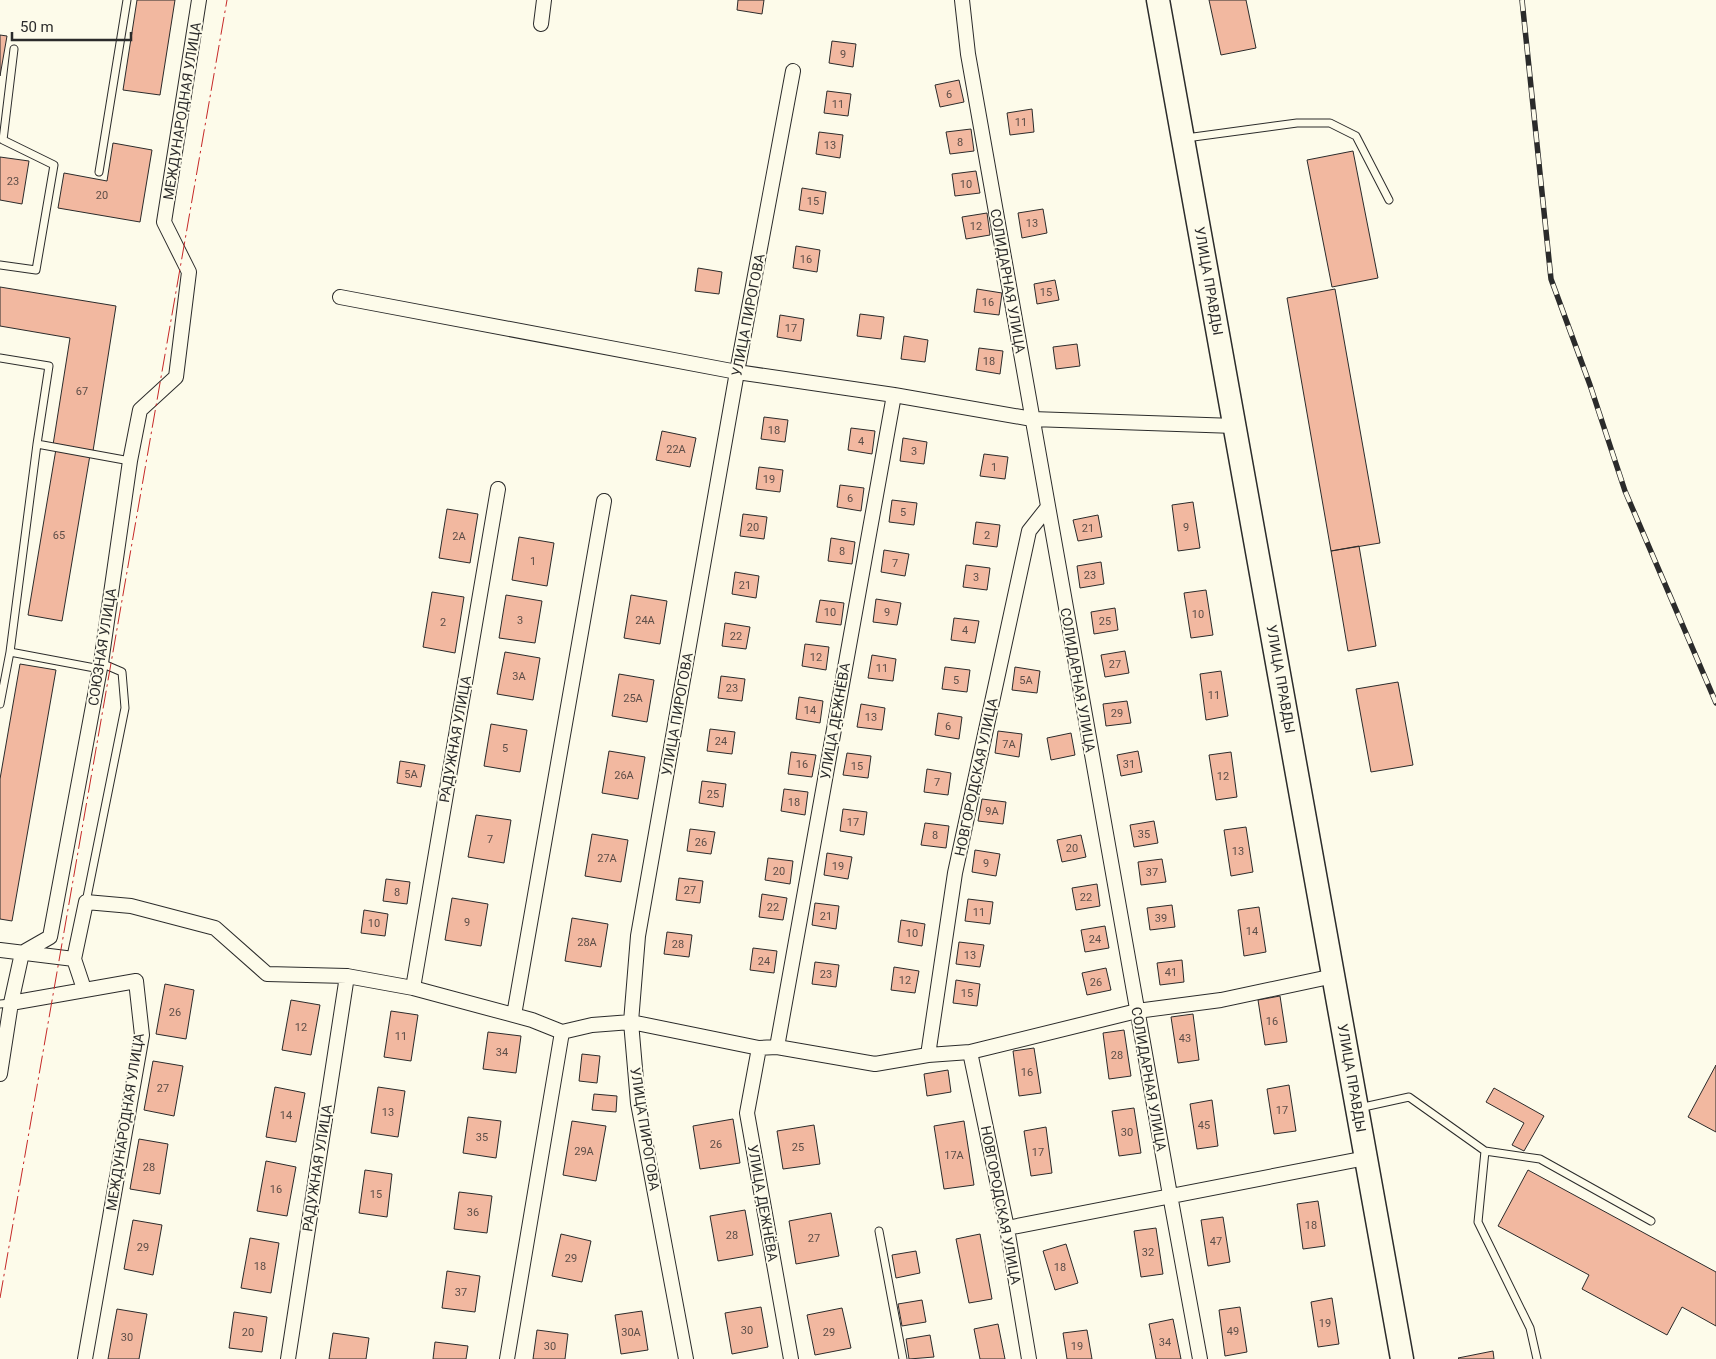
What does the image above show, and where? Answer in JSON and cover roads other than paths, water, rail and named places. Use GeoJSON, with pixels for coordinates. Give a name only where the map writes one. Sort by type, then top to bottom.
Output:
{"type":"FeatureCollection","features":[{"type":"Feature","properties":{"kind":"main road","name":"УЛИЦА ПРАВДЫ"},"geometry":{"type":"LineString","coordinates":[[1158,0],[1402,1359]]}},
{"type":"Feature","properties":{"kind":"street","name":"МЕЖДУНАРОДНАЯ УЛИЦА"},"geometry":{"type":"LineString","coordinates":[[164,222],[199,0]]}},
{"type":"Feature","properties":{"kind":"street"},"geometry":{"type":"LineString","coordinates":[[541,24],[544,0]]}},
{"type":"Feature","properties":{"kind":"street","name":"СОЛИДАРНАЯ УЛИЦА"},"geometry":{"type":"LineString","coordinates":[[962,0],[968,54],[1200,1359]]}},
{"type":"Feature","properties":{"kind":"street","name":"УЛИЦА ПИРОГОВА"},"geometry":{"type":"LineString","coordinates":[[686,1359],[638,1103],[631,1022],[638,936],[737,372],[793,71]]}},
{"type":"Feature","properties":{"kind":"street","name":"СОЮЗНАЯ УЛИЦА"},"geometry":{"type":"LineString","coordinates":[[22,953],[50,937],[100,666],[130,462],[140,410],[176,377],[189,272],[164,222]]}},
{"type":"Feature","properties":{"kind":"street"},"geometry":{"type":"LineString","coordinates":[[340,297],[737,372],[894,395],[1032,419],[1235,426]]}},
{"type":"Feature","properties":{"kind":"street","name":"УЛИЦА ДЕЖНЁВА"},"geometry":{"type":"LineString","coordinates":[[777,1046],[894,395]]}},
{"type":"Feature","properties":{"kind":"street","name":"РАДУЖНАЯ УЛИЦА"},"geometry":{"type":"LineString","coordinates":[[413,988],[498,489]]}},
{"type":"Feature","properties":{"kind":"street"},"geometry":{"type":"LineString","coordinates":[[514,1015],[604,501]]}},
{"type":"Feature","properties":{"kind":"street","name":"НОВГОРОДСКАЯ УЛИЦА"},"geometry":{"type":"LineString","coordinates":[[928,1054],[955,873],[1029,531],[1048,507]]}},
{"type":"Feature","properties":{"kind":"street"},"geometry":{"type":"LineString","coordinates":[[84,989],[74,960],[86,902],[131,906],[215,928],[267,974],[347,976],[413,988],[532,1020],[562,1032],[592,1025],[631,1022],[759,1048],[777,1046],[875,1064],[928,1054],[970,1052],[1137,1011],[1221,1000],[1334,976]]}},
{"type":"Feature","properties":{"kind":"street"},"geometry":{"type":"LineString","coordinates":[[0,950],[74,960]]}},
{"type":"Feature","properties":{"kind":"street"},"geometry":{"type":"LineString","coordinates":[[0,1074],[5,1004],[22,953]]}},
{"type":"Feature","properties":{"kind":"street","name":"РАДУЖНАЯ УЛИЦА"},"geometry":{"type":"LineString","coordinates":[[288,1359],[347,976]]}},
{"type":"Feature","properties":{"kind":"street","name":"МЕЖДУНАРОДНАЯ УЛИЦА"},"geometry":{"type":"LineString","coordinates":[[5,1004],[136,981],[142,1035],[85,1359]]}},
{"type":"Feature","properties":{"kind":"street"},"geometry":{"type":"LineString","coordinates":[[508,1359],[562,1032]]}},
{"type":"Feature","properties":{"kind":"street","name":"УЛИЦА ДЕЖНЁВА"},"geometry":{"type":"LineString","coordinates":[[759,1048],[747,1113],[791,1359]]}},
{"type":"Feature","properties":{"kind":"street","name":"НОВГОРОДСКАЯ УЛИЦА"},"geometry":{"type":"LineString","coordinates":[[970,1052],[1007,1228],[1029,1359]]}},
{"type":"Feature","properties":{"kind":"street"},"geometry":{"type":"LineString","coordinates":[[1007,1228],[1366,1158]]}},
{"type":"Feature","properties":{"kind":"lane"},"geometry":{"type":"LineString","coordinates":[[99,172],[127,0]]}},
{"type":"Feature","properties":{"kind":"lane"},"geometry":{"type":"LineString","coordinates":[[0,265],[36,270],[54,164],[3,140],[14,49]]}},
{"type":"Feature","properties":{"kind":"lane"},"geometry":{"type":"LineString","coordinates":[[1184,138],[1297,123],[1330,123],[1356,136],[1389,200]]}},
{"type":"Feature","properties":{"kind":"lane"},"geometry":{"type":"LineString","coordinates":[[0,358],[49,366],[10,652],[0,704]]}},
{"type":"Feature","properties":{"kind":"lane"},"geometry":{"type":"LineString","coordinates":[[38,444],[130,462]]}},
{"type":"Feature","properties":{"kind":"lane"},"geometry":{"type":"LineString","coordinates":[[10,652],[100,666],[122,672],[125,708],[86,902]]}},
{"type":"Feature","properties":{"kind":"lane"},"geometry":{"type":"LineString","coordinates":[[1357,1109],[1409,1097],[1485,1151],[1540,1159],[1652,1221]]}},
{"type":"Feature","properties":{"kind":"lane"},"geometry":{"type":"LineString","coordinates":[[1485,1151],[1478,1222],[1530,1328],[1537,1359]]}},
{"type":"Feature","properties":{"kind":"lane"},"geometry":{"type":"LineString","coordinates":[[878,1232],[903,1359]]}},
{"type":"Feature","properties":{"kind":"railway"},"geometry":{"type":"LineString","coordinates":[[1522,0],[1551,279],[1590,385],[1625,491],[1716,703]]}}]}
